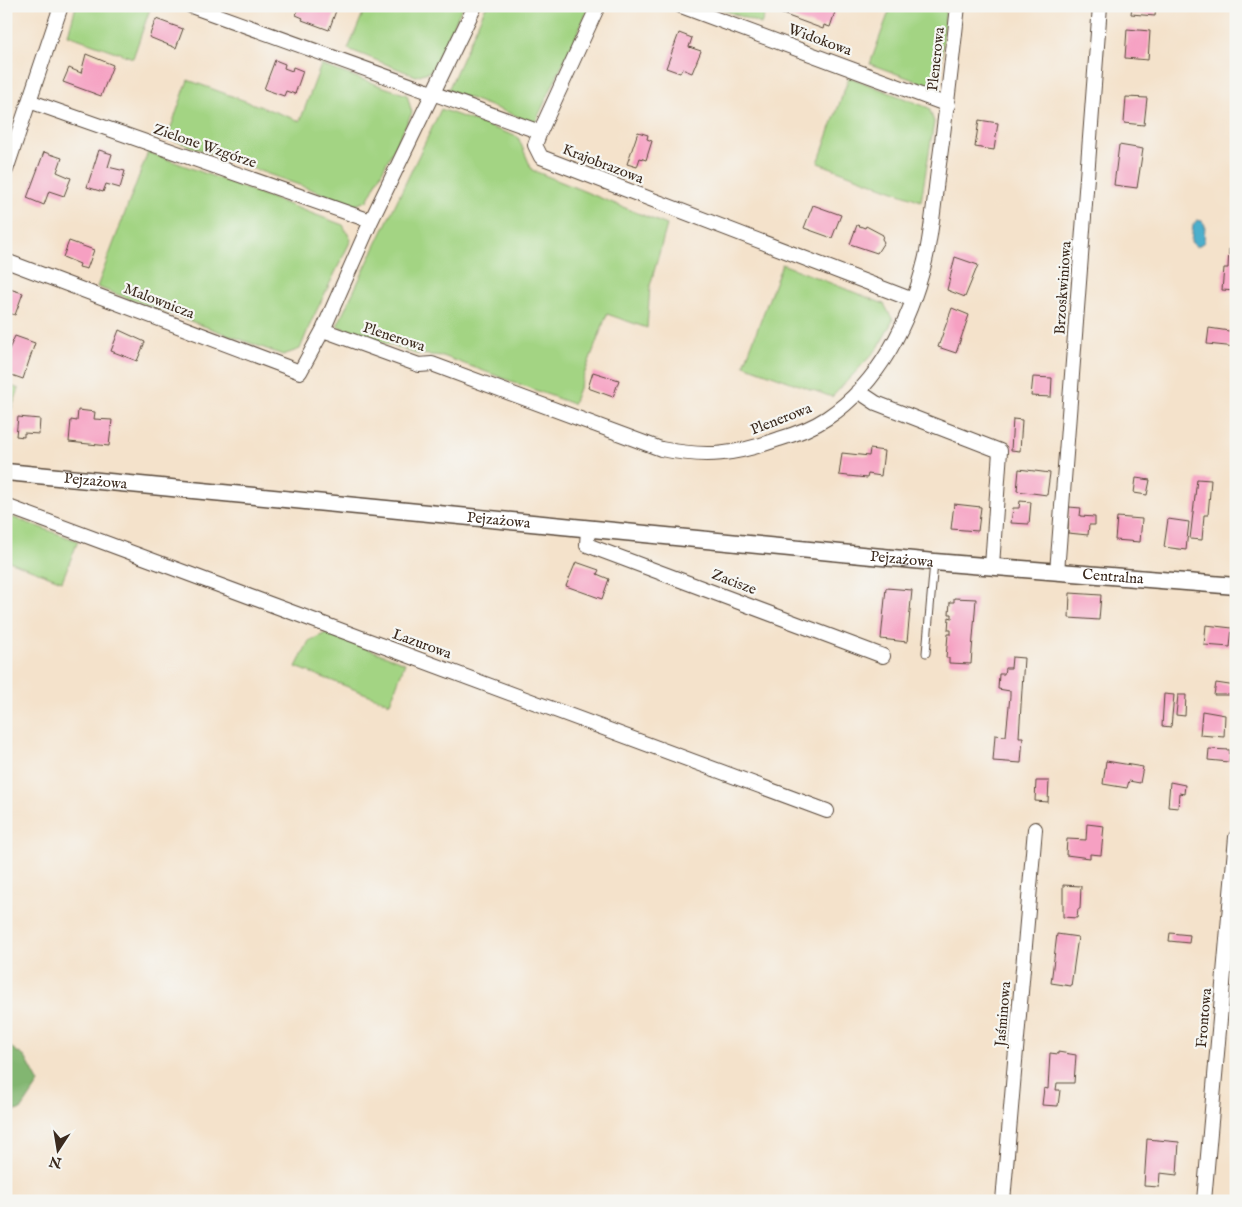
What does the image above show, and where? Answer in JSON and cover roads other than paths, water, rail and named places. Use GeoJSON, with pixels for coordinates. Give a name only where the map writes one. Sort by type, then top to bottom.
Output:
{"type":"FeatureCollection","features":[{"type":"Feature","properties":{"kind":"street"},"geometry":{"type":"LineString","coordinates":[[6,170],[60,6]]}},
{"type":"Feature","properties":{"kind":"street"},"geometry":{"type":"LineString","coordinates":[[191,6],[540,132],[598,6]]}},
{"type":"Feature","properties":{"kind":"street"},"geometry":{"type":"LineString","coordinates":[[323,330],[371,221],[475,6]]}},
{"type":"Feature","properties":{"kind":"street","name":"Widokowa"},"geometry":{"type":"LineString","coordinates":[[681,6],[948,105]]}},
{"type":"Feature","properties":{"kind":"street","name":"Plenerowa"},"geometry":{"type":"LineString","coordinates":[[323,330],[419,365],[432,364],[661,449],[690,454],[712,455],[737,452],[804,431],[828,418],[858,391],[889,351],[913,300],[925,259],[948,105],[958,6]]}},
{"type":"Feature","properties":{"kind":"street","name":"Brzoskwiniowa"},"geometry":{"type":"LineString","coordinates":[[1057,572],[1100,6]]}},
{"type":"Feature","properties":{"kind":"street","name":"Zielone Wzgórze"},"geometry":{"type":"LineString","coordinates":[[29,101],[371,221]]}},
{"type":"Feature","properties":{"kind":"street","name":"Krajobrazowa"},"geometry":{"type":"LineString","coordinates":[[540,132],[535,145],[541,157],[913,300]]}},
{"type":"Feature","properties":{"kind":"street","name":"Malownicza"},"geometry":{"type":"LineString","coordinates":[[6,261],[300,372],[323,330]]}},
{"type":"Feature","properties":{"kind":"street"},"geometry":{"type":"LineString","coordinates":[[858,391],[876,403],[1000,452],[992,566]]}},
{"type":"Feature","properties":{"kind":"street","name":"Pejzażowa"},"geometry":{"type":"LineString","coordinates":[[6,472],[934,562],[992,566]]}},
{"type":"Feature","properties":{"kind":"street","name":"Lazurowa"},"geometry":{"type":"LineString","coordinates":[[6,506],[827,812]]}},
{"type":"Feature","properties":{"kind":"street","name":"Zacisze"},"geometry":{"type":"LineString","coordinates":[[588,529],[587,545],[883,656]]}},
{"type":"Feature","properties":{"kind":"street","name":"Centralna"},"geometry":{"type":"LineString","coordinates":[[992,566],[1236,586]]}},
{"type":"Feature","properties":{"kind":"street","name":"Jaśminowa"},"geometry":{"type":"LineString","coordinates":[[1002,1201],[1035,830]]}},
{"type":"Feature","properties":{"kind":"street","name":"Frontowa"},"geometry":{"type":"LineString","coordinates":[[1204,1201],[1236,837]]}},
{"type":"Feature","properties":{"kind":"lane"},"geometry":{"type":"LineString","coordinates":[[926,653],[934,562]]}},
{"type":"Feature","properties":{"kind":"water"},"geometry":{"type":"Polygon","coordinates":[[[1197,220],[1202,221],[1205,225],[1204,242],[1197,247],[1191,242],[1193,225],[1197,220]]]}}]}
